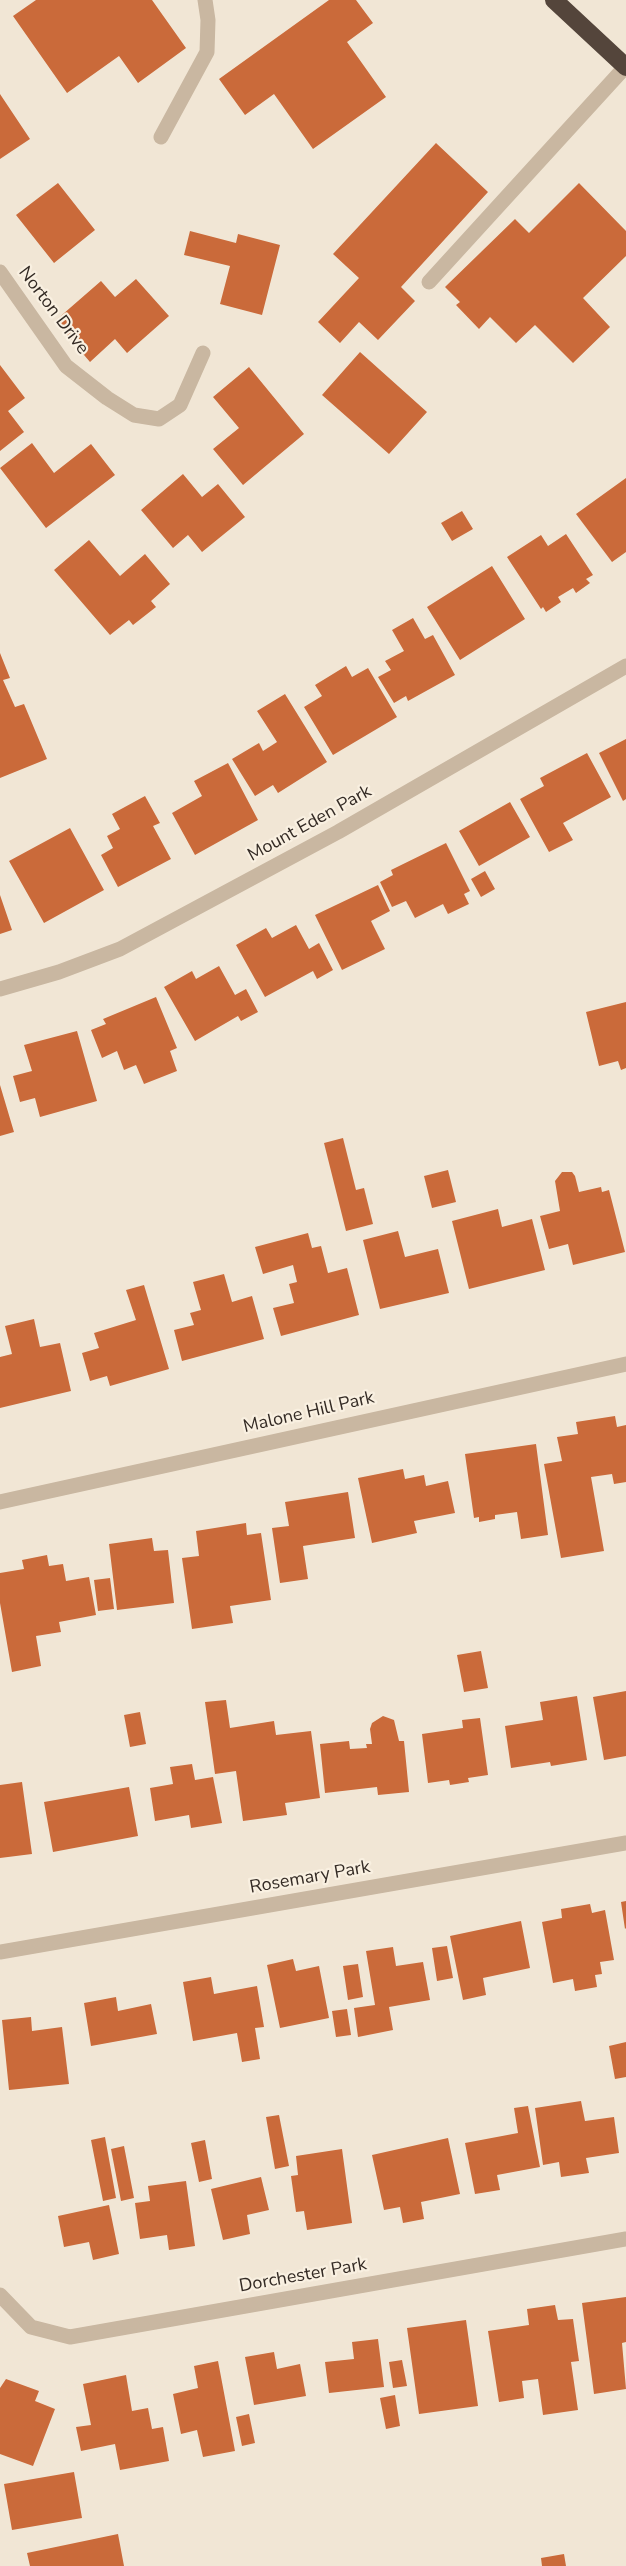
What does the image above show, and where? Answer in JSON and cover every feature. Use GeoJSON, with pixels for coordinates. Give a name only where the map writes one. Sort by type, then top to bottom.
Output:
{"type":"FeatureCollection","features":[{"type":"Feature","properties":{"kind":"highway"},"geometry":{"type":"LineString","coordinates":[[554,0],[626,67]]}},
{"type":"Feature","properties":{"kind":"street"},"geometry":{"type":"LineString","coordinates":[[161,136],[207,52],[208,20],[205,0]]}},
{"type":"Feature","properties":{"kind":"street"},"geometry":{"type":"LineString","coordinates":[[429,282],[626,67]]}},
{"type":"Feature","properties":{"kind":"street","name":"Norton Drive"},"geometry":{"type":"LineString","coordinates":[[0,272],[66,366],[107,398],[134,415],[159,419],[180,405],[203,353]]}},
{"type":"Feature","properties":{"kind":"street","name":"Mount Eden Park"},"geometry":{"type":"LineString","coordinates":[[0,989],[59,972],[120,949],[338,832],[626,666]]}},
{"type":"Feature","properties":{"kind":"street","name":"Malone Hill Park"},"geometry":{"type":"LineString","coordinates":[[0,1502],[626,1364]]}},
{"type":"Feature","properties":{"kind":"street","name":"Rosemary Park"},"geometry":{"type":"LineString","coordinates":[[0,1952],[626,1842]]}},
{"type":"Feature","properties":{"kind":"street","name":"Dorchester Park"},"geometry":{"type":"LineString","coordinates":[[0,2295],[31,2327],[70,2337],[626,2239]]}},
{"type":"Feature","properties":{"kind":"building"},"geometry":{"type":"Polygon","coordinates":[[[36,0],[152,0],[186,48],[138,83],[119,56],[67,93],[13,16],[36,0]]]}},
{"type":"Feature","properties":{"kind":"building"},"geometry":{"type":"Polygon","coordinates":[[[329,0],[356,0],[373,23],[347,42],[386,97],[313,149],[274,94],[245,115],[219,79],[329,0]]]}},
{"type":"Feature","properties":{"kind":"building"},"geometry":{"type":"Polygon","coordinates":[[[0,94],[30,139],[0,159],[0,94]]]}},
{"type":"Feature","properties":{"kind":"building"},"geometry":{"type":"Polygon","coordinates":[[[436,143],[488,192],[401,287],[415,301],[378,340],[359,322],[340,343],[318,322],[359,278],[333,254],[436,143]]]}},
{"type":"Feature","properties":{"kind":"building"},"geometry":{"type":"Polygon","coordinates":[[[58,183],[95,230],[54,263],[16,215],[58,183]]]}},
{"type":"Feature","properties":{"kind":"building"},"geometry":{"type":"Polygon","coordinates":[[[579,183],[626,231],[626,256],[583,298],[610,327],[573,363],[535,325],[516,343],[490,317],[479,329],[456,305],[460,302],[445,287],[515,219],[529,233],[579,183]]]}},
{"type":"Feature","properties":{"kind":"building"},"geometry":{"type":"Polygon","coordinates":[[[190,231],[236,243],[238,234],[280,245],[262,315],[220,304],[230,266],[184,255],[190,231]]]}},
{"type":"Feature","properties":{"kind":"building"},"geometry":{"type":"Polygon","coordinates":[[[136,279],[169,316],[127,353],[115,339],[90,362],[55,321],[101,281],[115,297],[136,279]]]}},
{"type":"Feature","properties":{"kind":"building"},"geometry":{"type":"Polygon","coordinates":[[[360,352],[427,412],[389,454],[322,395],[360,352]]]}},
{"type":"Feature","properties":{"kind":"building"},"geometry":{"type":"Polygon","coordinates":[[[0,365],[25,398],[8,411],[24,432],[0,451],[0,365]]]}},
{"type":"Feature","properties":{"kind":"building"},"geometry":{"type":"Polygon","coordinates":[[[249,367],[304,434],[243,485],[213,449],[239,428],[213,397],[249,367]]]}},
{"type":"Feature","properties":{"kind":"building"},"geometry":{"type":"Polygon","coordinates":[[[32,443],[54,473],[91,444],[115,475],[46,528],[0,468],[32,443]]]}},
{"type":"Feature","properties":{"kind":"building"},"geometry":{"type":"Polygon","coordinates":[[[183,474],[202,497],[218,484],[245,517],[202,552],[188,535],[173,548],[141,510],[183,474]]]}},
{"type":"Feature","properties":{"kind":"building"},"geometry":{"type":"Polygon","coordinates":[[[626,478],[626,552],[612,562],[576,514],[626,478]]]}},
{"type":"Feature","properties":{"kind":"building"},"geometry":{"type":"Polygon","coordinates":[[[462,511],[473,529],[452,541],[441,523],[462,511]]]}},
{"type":"Feature","properties":{"kind":"building"},"geometry":{"type":"Polygon","coordinates":[[[566,534],[593,575],[586,579],[590,583],[576,593],[573,588],[558,597],[561,602],[546,612],[543,607],[541,609],[507,557],[541,535],[548,546],[566,534]]]}},
{"type":"Feature","properties":{"kind":"building"},"geometry":{"type":"Polygon","coordinates":[[[89,540],[120,576],[145,554],[170,584],[151,601],[156,607],[133,625],[129,620],[110,635],[54,570],[89,540]]]}},
{"type":"Feature","properties":{"kind":"building"},"geometry":{"type":"Polygon","coordinates":[[[492,566],[525,619],[460,660],[427,607],[492,566]]]}},
{"type":"Feature","properties":{"kind":"building"},"geometry":{"type":"Polygon","coordinates":[[[413,618],[425,639],[433,635],[455,675],[408,701],[406,696],[394,703],[378,677],[391,670],[385,661],[404,651],[392,630],[413,618]]]}},
{"type":"Feature","properties":{"kind":"building"},"geometry":{"type":"Polygon","coordinates":[[[0,653],[10,678],[3,680],[15,707],[24,704],[47,759],[0,778],[0,653]]]}},
{"type":"Feature","properties":{"kind":"building"},"geometry":{"type":"Polygon","coordinates":[[[346,666],[352,677],[368,668],[397,717],[333,755],[304,707],[322,696],[315,685],[346,666]]]}},
{"type":"Feature","properties":{"kind":"building"},"geometry":{"type":"Polygon","coordinates":[[[285,694],[327,762],[278,793],[273,785],[255,796],[232,759],[259,743],[263,751],[277,742],[257,711],[285,694]]]}},
{"type":"Feature","properties":{"kind":"building"},"geometry":{"type":"Polygon","coordinates":[[[626,739],[626,799],[623,801],[599,753],[626,739]]]}},
{"type":"Feature","properties":{"kind":"building"},"geometry":{"type":"Polygon","coordinates":[[[587,753],[611,797],[563,823],[573,840],[549,852],[520,799],[544,786],[540,778],[587,753]]]}},
{"type":"Feature","properties":{"kind":"building"},"geometry":{"type":"Polygon","coordinates":[[[228,763],[258,820],[195,855],[172,813],[202,796],[194,781],[228,763]]]}},
{"type":"Feature","properties":{"kind":"building"},"geometry":{"type":"Polygon","coordinates":[[[145,796],[160,823],[153,826],[171,859],[118,887],[101,855],[113,848],[107,836],[120,829],[112,814],[145,796]]]}},
{"type":"Feature","properties":{"kind":"building"},"geometry":{"type":"Polygon","coordinates":[[[510,802],[530,837],[479,866],[459,831],[510,802]]]}},
{"type":"Feature","properties":{"kind":"building"},"geometry":{"type":"Polygon","coordinates":[[[70,828],[104,890],[44,923],[9,861],[70,828]]]}},
{"type":"Feature","properties":{"kind":"building"},"geometry":{"type":"Polygon","coordinates":[[[446,843],[470,891],[464,894],[469,904],[448,914],[443,904],[415,918],[406,901],[392,907],[380,882],[393,875],[391,870],[446,843]]]}},
{"type":"Feature","properties":{"kind":"building"},"geometry":{"type":"Polygon","coordinates":[[[485,871],[495,889],[481,897],[471,879],[485,871]]]}},
{"type":"Feature","properties":{"kind":"building"},"geometry":{"type":"Polygon","coordinates":[[[378,885],[390,911],[371,921],[385,949],[342,970],[315,915],[378,885]]]}},
{"type":"Feature","properties":{"kind":"building"},"geometry":{"type":"Polygon","coordinates":[[[0,895],[12,930],[0,934],[0,895]]]}},
{"type":"Feature","properties":{"kind":"building"},"geometry":{"type":"Polygon","coordinates":[[[296,925],[309,949],[319,943],[333,970],[317,979],[313,971],[265,997],[236,945],[266,928],[272,938],[296,925]]]}},
{"type":"Feature","properties":{"kind":"building"},"geometry":{"type":"Polygon","coordinates":[[[219,966],[235,995],[246,989],[258,1012],[241,1021],[238,1016],[195,1041],[164,987],[192,971],[196,979],[219,966]]]}},
{"type":"Feature","properties":{"kind":"building"},"geometry":{"type":"Polygon","coordinates":[[[156,997],[177,1048],[170,1051],[177,1071],[144,1084],[136,1065],[124,1070],[117,1051],[102,1058],[91,1030],[106,1024],[103,1019],[156,997]]]}},
{"type":"Feature","properties":{"kind":"building"},"geometry":{"type":"Polygon","coordinates":[[[626,1002],[626,1068],[621,1070],[618,1061],[599,1066],[586,1012],[626,1002]]]}},
{"type":"Feature","properties":{"kind":"building"},"geometry":{"type":"Polygon","coordinates":[[[77,1031],[97,1101],[40,1117],[35,1098],[20,1102],[13,1076],[32,1071],[24,1045],[77,1031]]]}},
{"type":"Feature","properties":{"kind":"building"},"geometry":{"type":"Polygon","coordinates":[[[0,1085],[14,1132],[0,1136],[0,1085]]]}},
{"type":"Feature","properties":{"kind":"building"},"geometry":{"type":"Polygon","coordinates":[[[343,1138],[356,1190],[364,1188],[373,1224],[346,1231],[324,1143],[343,1138]]]}},
{"type":"Feature","properties":{"kind":"building"},"geometry":{"type":"Polygon","coordinates":[[[448,1170],[456,1202],[432,1208],[424,1176],[448,1170]]]}},
{"type":"Feature","properties":{"kind":"building"},"geometry":{"type":"Polygon","coordinates":[[[562,1172],[572,1172],[579,1192],[601,1187],[602,1192],[609,1190],[625,1252],[573,1265],[568,1244],[549,1249],[540,1216],[560,1211],[555,1181],[562,1172]]]}},
{"type":"Feature","properties":{"kind":"building"},"geometry":{"type":"Polygon","coordinates":[[[498,1209],[502,1227],[532,1219],[545,1270],[469,1289],[452,1221],[498,1209]]]}},
{"type":"Feature","properties":{"kind":"building"},"geometry":{"type":"Polygon","coordinates":[[[398,1231],[405,1257],[438,1249],[449,1293],[380,1309],[363,1240],[398,1231]]]}},
{"type":"Feature","properties":{"kind":"building"},"geometry":{"type":"Polygon","coordinates":[[[308,1233],[312,1248],[321,1246],[328,1273],[347,1268],[359,1315],[281,1336],[273,1308],[294,1303],[289,1284],[297,1282],[293,1265],[263,1274],[255,1247],[308,1233]]]}},
{"type":"Feature","properties":{"kind":"building"},"geometry":{"type":"Polygon","coordinates":[[[224,1274],[232,1302],[252,1296],[264,1339],[182,1361],[174,1330],[194,1325],[190,1313],[201,1310],[193,1282],[224,1274]]]}},
{"type":"Feature","properties":{"kind":"building"},"geometry":{"type":"Polygon","coordinates":[[[144,1285],[169,1369],[110,1386],[107,1376],[90,1381],[82,1353],[99,1348],[94,1333],[136,1320],[126,1290],[144,1285]]]}},
{"type":"Feature","properties":{"kind":"building"},"geometry":{"type":"Polygon","coordinates":[[[34,1319],[40,1347],[60,1343],[71,1391],[0,1408],[0,1357],[12,1354],[5,1326],[34,1319]]]}},
{"type":"Feature","properties":{"kind":"building"},"geometry":{"type":"Polygon","coordinates":[[[615,1416],[617,1427],[626,1425],[626,1482],[614,1484],[612,1474],[591,1477],[604,1551],[561,1558],[544,1464],[562,1461],[557,1437],[578,1434],[576,1422],[615,1416]]]}},
{"type":"Feature","properties":{"kind":"building"},"geometry":{"type":"Polygon","coordinates":[[[536,1444],[548,1535],[521,1539],[517,1512],[495,1515],[495,1519],[479,1522],[479,1517],[474,1518],[465,1454],[536,1444]]]}},
{"type":"Feature","properties":{"kind":"building"},"geometry":{"type":"Polygon","coordinates":[[[403,1469],[405,1479],[424,1475],[426,1486],[448,1481],[455,1513],[414,1521],[417,1533],[372,1543],[358,1478],[403,1469]]]}},
{"type":"Feature","properties":{"kind":"building"},"geometry":{"type":"Polygon","coordinates":[[[348,1492],[355,1538],[303,1546],[308,1579],[280,1583],[272,1528],[289,1526],[285,1502],[348,1492]]]}},
{"type":"Feature","properties":{"kind":"building"},"geometry":{"type":"Polygon","coordinates":[[[246,1523],[247,1535],[261,1533],[271,1600],[230,1606],[233,1623],[192,1629],[182,1558],[199,1556],[196,1531],[246,1523]]]}},
{"type":"Feature","properties":{"kind":"building"},"geometry":{"type":"Polygon","coordinates":[[[152,1538],[154,1551],[168,1550],[174,1603],[117,1610],[109,1544],[152,1538]]]}},
{"type":"Feature","properties":{"kind":"building"},"geometry":{"type":"Polygon","coordinates":[[[47,1555],[49,1566],[63,1564],[66,1581],[89,1577],[96,1615],[59,1622],[61,1632],[36,1636],[41,1666],[12,1672],[0,1603],[0,1573],[24,1569],[22,1560],[47,1555]]]}},
{"type":"Feature","properties":{"kind":"building"},"geometry":{"type":"Polygon","coordinates":[[[110,1578],[114,1609],[98,1611],[94,1580],[110,1578]]]}},
{"type":"Feature","properties":{"kind":"building"},"geometry":{"type":"Polygon","coordinates":[[[481,1651],[488,1688],[464,1692],[457,1655],[481,1651]]]}},
{"type":"Feature","properties":{"kind":"building"},"geometry":{"type":"Polygon","coordinates":[[[626,1691],[626,1756],[604,1760],[593,1697],[626,1691]]]}},
{"type":"Feature","properties":{"kind":"building"},"geometry":{"type":"Polygon","coordinates":[[[577,1696],[587,1760],[551,1766],[550,1762],[511,1768],[505,1726],[543,1720],[540,1702],[577,1696]]]}},
{"type":"Feature","properties":{"kind":"building"},"geometry":{"type":"Polygon","coordinates":[[[226,1700],[230,1728],[274,1721],[276,1735],[311,1731],[320,1798],[285,1803],[287,1815],[243,1821],[236,1771],[215,1774],[205,1702],[226,1700]]]}},
{"type":"Feature","properties":{"kind":"building"},"geometry":{"type":"Polygon","coordinates":[[[140,1712],[146,1744],[130,1747],[124,1715],[140,1712]]]}},
{"type":"Feature","properties":{"kind":"building"},"geometry":{"type":"Polygon","coordinates":[[[383,1716],[394,1720],[399,1741],[404,1741],[409,1792],[378,1795],[377,1787],[325,1793],[320,1744],[349,1741],[350,1749],[367,1748],[366,1744],[372,1744],[370,1729],[372,1723],[383,1716]]]}},
{"type":"Feature","properties":{"kind":"building"},"geometry":{"type":"Polygon","coordinates":[[[480,1718],[488,1775],[468,1778],[469,1782],[450,1785],[449,1780],[428,1783],[422,1734],[463,1728],[462,1720],[480,1718]]]}},
{"type":"Feature","properties":{"kind":"building"},"geometry":{"type":"Polygon","coordinates":[[[192,1764],[195,1780],[213,1777],[222,1823],[191,1828],[189,1815],[155,1821],[150,1788],[173,1784],[170,1767],[192,1764]]]}},
{"type":"Feature","properties":{"kind":"building"},"geometry":{"type":"Polygon","coordinates":[[[22,1782],[32,1854],[0,1858],[0,1785],[22,1782]]]}},
{"type":"Feature","properties":{"kind":"building"},"geometry":{"type":"Polygon","coordinates":[[[129,1787],[138,1836],[53,1852],[44,1802],[129,1787]]]}},
{"type":"Feature","properties":{"kind":"building"},"geometry":{"type":"Polygon","coordinates":[[[626,1901],[626,1928],[625,1929],[621,1902],[626,1901]]]}},
{"type":"Feature","properties":{"kind":"building"},"geometry":{"type":"Polygon","coordinates":[[[590,1904],[592,1913],[605,1910],[614,1960],[600,1962],[602,1974],[595,1975],[597,1987],[575,1991],[573,1979],[553,1983],[542,1922],[562,1918],[561,1909],[590,1904]]]}},
{"type":"Feature","properties":{"kind":"building"},"geometry":{"type":"Polygon","coordinates":[[[521,1921],[530,1968],[483,1978],[486,1995],[463,2000],[450,1936],[521,1921]]]}},
{"type":"Feature","properties":{"kind":"building"},"geometry":{"type":"Polygon","coordinates":[[[447,1946],[453,1978],[437,1981],[432,1948],[447,1946]]]}},
{"type":"Feature","properties":{"kind":"building"},"geometry":{"type":"Polygon","coordinates":[[[393,1947],[396,1966],[423,1962],[430,2000],[389,2007],[393,2030],[358,2037],[354,2008],[375,2005],[366,1951],[393,1947]]]}},
{"type":"Feature","properties":{"kind":"building"},"geometry":{"type":"Polygon","coordinates":[[[293,1959],[296,1971],[319,1966],[329,2018],[280,2028],[267,1965],[293,1959]]]}},
{"type":"Feature","properties":{"kind":"building"},"geometry":{"type":"Polygon","coordinates":[[[358,1964],[363,1997],[348,2000],[343,1966],[358,1964]]]}},
{"type":"Feature","properties":{"kind":"building"},"geometry":{"type":"Polygon","coordinates":[[[211,1977],[214,1994],[257,1986],[264,2027],[255,2028],[260,2059],[242,2062],[237,2033],[193,2041],[183,1982],[211,1977]]]}},
{"type":"Feature","properties":{"kind":"building"},"geometry":{"type":"Polygon","coordinates":[[[116,1997],[118,2011],[151,2004],[157,2034],[91,2046],[84,2003],[116,1997]]]}},
{"type":"Feature","properties":{"kind":"building"},"geometry":{"type":"Polygon","coordinates":[[[347,2009],[351,2035],[336,2037],[332,2011],[347,2009]]]}},
{"type":"Feature","properties":{"kind":"building"},"geometry":{"type":"Polygon","coordinates":[[[31,2017],[32,2031],[62,2027],[69,2084],[9,2090],[2,2020],[31,2017]]]}},
{"type":"Feature","properties":{"kind":"building"},"geometry":{"type":"Polygon","coordinates":[[[626,2042],[626,2077],[615,2079],[609,2046],[626,2042]]]}},
{"type":"Feature","properties":{"kind":"building"},"geometry":{"type":"Polygon","coordinates":[[[581,2101],[585,2121],[614,2117],[619,2153],[586,2158],[589,2173],[561,2177],[559,2162],[543,2165],[535,2108],[581,2101]]]}},
{"type":"Feature","properties":{"kind":"building"},"geometry":{"type":"Polygon","coordinates":[[[528,2106],[540,2167],[497,2175],[500,2190],[475,2194],[465,2143],[518,2133],[514,2108],[528,2106]]]}},
{"type":"Feature","properties":{"kind":"building"},"geometry":{"type":"Polygon","coordinates":[[[279,2115],[289,2166],[275,2169],[266,2117],[279,2115]]]}},
{"type":"Feature","properties":{"kind":"building"},"geometry":{"type":"Polygon","coordinates":[[[105,2137],[116,2198],[103,2201],[91,2140],[105,2137]]]}},
{"type":"Feature","properties":{"kind":"building"},"geometry":{"type":"Polygon","coordinates":[[[448,2138],[460,2194],[421,2202],[424,2219],[403,2223],[400,2207],[384,2210],[372,2155],[448,2138]]]}},
{"type":"Feature","properties":{"kind":"building"},"geometry":{"type":"Polygon","coordinates":[[[205,2140],[212,2179],[199,2182],[191,2143],[205,2140]]]}},
{"type":"Feature","properties":{"kind":"building"},"geometry":{"type":"Polygon","coordinates":[[[124,2146],[134,2198],[121,2201],[111,2149],[124,2146]]]}},
{"type":"Feature","properties":{"kind":"building"},"geometry":{"type":"Polygon","coordinates":[[[342,2149],[352,2223],[307,2230],[304,2211],[296,2212],[291,2176],[298,2175],[296,2156],[342,2149]]]}},
{"type":"Feature","properties":{"kind":"building"},"geometry":{"type":"Polygon","coordinates":[[[261,2177],[269,2210],[247,2215],[250,2234],[223,2240],[211,2189],[261,2177]]]}},
{"type":"Feature","properties":{"kind":"building"},"geometry":{"type":"Polygon","coordinates":[[[186,2181],[195,2246],[169,2250],[167,2235],[140,2239],[135,2203],[150,2201],[148,2186],[186,2181]]]}},
{"type":"Feature","properties":{"kind":"building"},"geometry":{"type":"Polygon","coordinates":[[[109,2205],[119,2254],[93,2260],[89,2242],[64,2247],[58,2216],[109,2205]]]}},
{"type":"Feature","properties":{"kind":"building"},"geometry":{"type":"Polygon","coordinates":[[[626,2297],[626,2342],[622,2343],[626,2389],[594,2394],[582,2303],[626,2297]]]}},
{"type":"Feature","properties":{"kind":"building"},"geometry":{"type":"Polygon","coordinates":[[[555,2305],[558,2320],[573,2319],[579,2361],[571,2362],[578,2410],[543,2415],[538,2379],[522,2381],[524,2398],[499,2402],[488,2331],[529,2325],[527,2309],[555,2305]]]}},
{"type":"Feature","properties":{"kind":"building"},"geometry":{"type":"Polygon","coordinates":[[[466,2320],[478,2406],[419,2414],[407,2328],[466,2320]]]}},
{"type":"Feature","properties":{"kind":"building"},"geometry":{"type":"Polygon","coordinates":[[[378,2339],[384,2387],[329,2393],[325,2362],[354,2359],[352,2342],[378,2339]]]}},
{"type":"Feature","properties":{"kind":"building"},"geometry":{"type":"Polygon","coordinates":[[[274,2352],[277,2369],[300,2364],[306,2396],[254,2405],[245,2357],[274,2352]]]}},
{"type":"Feature","properties":{"kind":"building"},"geometry":{"type":"Polygon","coordinates":[[[402,2360],[407,2386],[393,2388],[389,2362],[402,2360]]]}},
{"type":"Feature","properties":{"kind":"building"},"geometry":{"type":"Polygon","coordinates":[[[218,2361],[235,2451],[203,2457],[197,2430],[181,2434],[173,2394],[198,2388],[194,2366],[218,2361]]]}},
{"type":"Feature","properties":{"kind":"building"},"geometry":{"type":"Polygon","coordinates":[[[126,2375],[132,2411],[148,2408],[152,2429],[163,2427],[169,2461],[120,2470],[115,2444],[81,2451],[76,2427],[91,2425],[83,2384],[126,2375]]]}},
{"type":"Feature","properties":{"kind":"building"},"geometry":{"type":"Polygon","coordinates":[[[6,2379],[39,2391],[35,2401],[55,2409],[33,2466],[0,2454],[0,2388],[6,2379]]]}},
{"type":"Feature","properties":{"kind":"building"},"geometry":{"type":"Polygon","coordinates":[[[395,2395],[400,2426],[386,2429],[380,2398],[395,2395]]]}},
{"type":"Feature","properties":{"kind":"building"},"geometry":{"type":"Polygon","coordinates":[[[249,2414],[255,2443],[242,2446],[236,2417],[249,2414]]]}},
{"type":"Feature","properties":{"kind":"building"},"geometry":{"type":"Polygon","coordinates":[[[74,2472],[82,2518],[12,2530],[4,2484],[74,2472]]]}},
{"type":"Feature","properties":{"kind":"building"},"geometry":{"type":"Polygon","coordinates":[[[118,2534],[124,2566],[30,2566],[27,2553],[118,2534]]]}},
{"type":"Feature","properties":{"kind":"building"},"geometry":{"type":"Polygon","coordinates":[[[564,2554],[566,2566],[542,2566],[541,2558],[564,2554]]]}}]}
